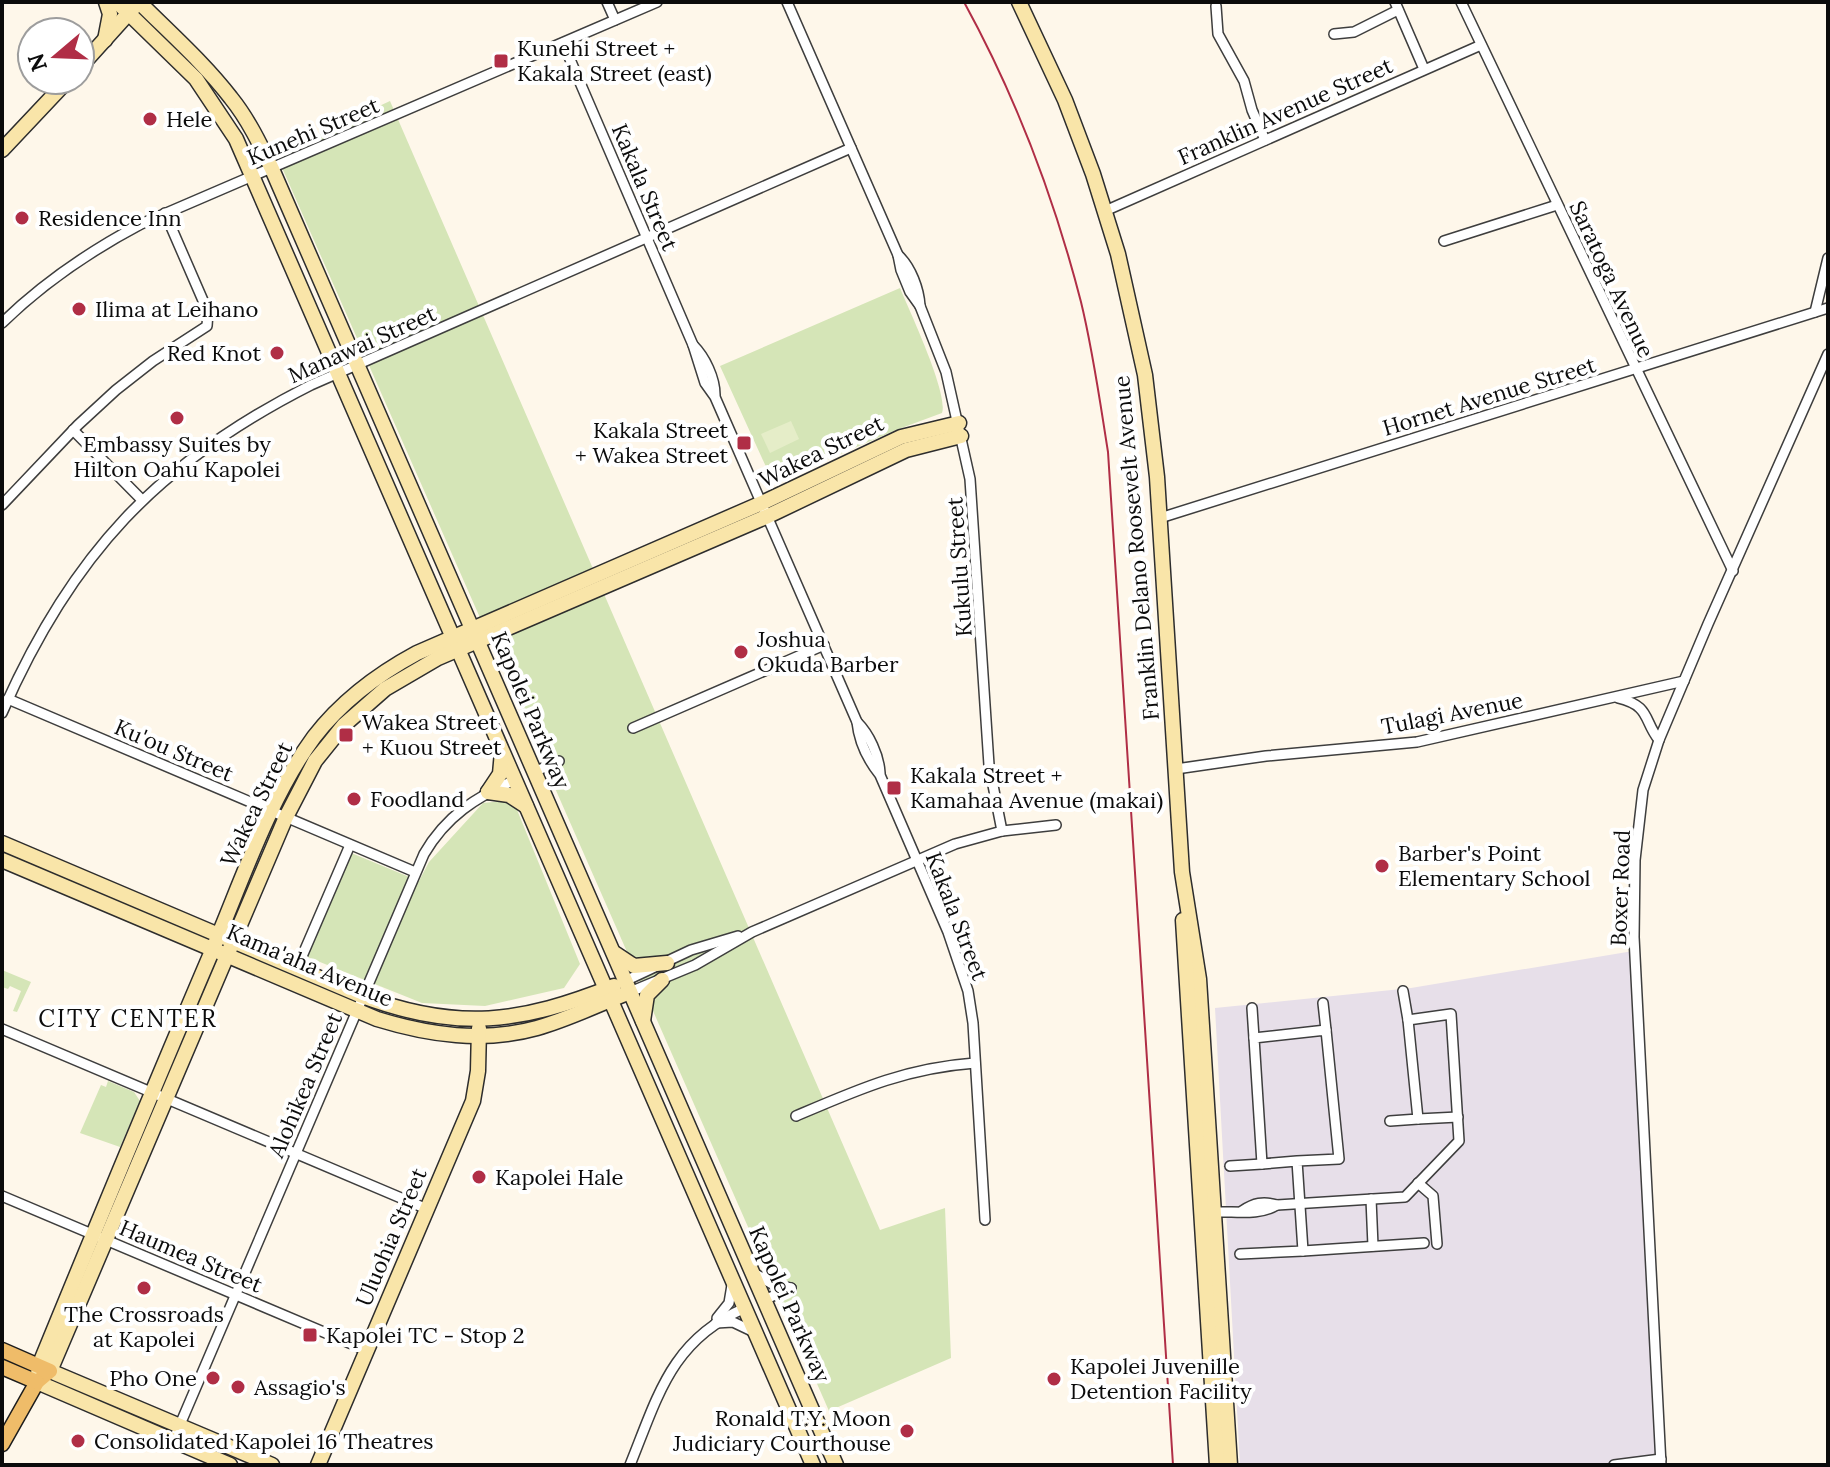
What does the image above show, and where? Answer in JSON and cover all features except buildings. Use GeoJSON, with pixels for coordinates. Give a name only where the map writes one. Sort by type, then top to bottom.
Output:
{"type":"FeatureCollection","features":[{"type":"Feature","properties":{"kind":"main road"},"geometry":{"type":"LineString","coordinates":[[105,40],[110,14],[106,2]]}},
{"type":"Feature","properties":{"kind":"main road","name":"Kapolei Parkway"},"geometry":{"type":"LineString","coordinates":[[117,2],[139,5],[206,67],[232,99],[272,169],[836,1465]]}},
{"type":"Feature","properties":{"kind":"main road","name":"Franklin Delano Roosevelt Avenue"},"geometry":{"type":"LineString","coordinates":[[1019,2],[1065,100],[1105,211],[1128,292],[1153,436],[1217,1465]]}},
{"type":"Feature","properties":{"kind":"main road"},"geometry":{"type":"LineString","coordinates":[[96,50],[139,5]]}},
{"type":"Feature","properties":{"kind":"main road","name":"Kapolei Parkway"},"geometry":{"type":"LineString","coordinates":[[139,5],[208,94],[227,123],[253,176],[813,1465]]}},
{"type":"Feature","properties":{"kind":"main road"},"geometry":{"type":"LineString","coordinates":[[2,150],[53,96]]}},
{"type":"Feature","properties":{"kind":"main road","name":"Wakea Street"},"geometry":{"type":"LineString","coordinates":[[2,1444],[44,1368],[304,753],[327,722],[380,676],[426,649],[475,635],[765,510],[901,437],[960,429]]}},
{"type":"Feature","properties":{"kind":"main road"},"geometry":{"type":"LineString","coordinates":[[460,601],[477,614],[500,624],[491,653],[491,671]]}},
{"type":"Feature","properties":{"kind":"main road"},"geometry":{"type":"LineString","coordinates":[[426,649],[438,632],[442,612]]}},
{"type":"Feature","properties":{"kind":"main road","name":"Wakea Street"},"geometry":{"type":"LineString","coordinates":[[279,814],[344,725],[385,689],[455,643]]}},
{"type":"Feature","properties":{"kind":"main road"},"geometry":{"type":"LineString","coordinates":[[427,664],[452,664],[469,675]]}},
{"type":"Feature","properties":{"kind":"main road"},"geometry":{"type":"LineString","coordinates":[[502,750],[500,774],[488,792],[509,795],[526,806]]}},
{"type":"Feature","properties":{"kind":"main road"},"geometry":{"type":"LineString","coordinates":[[515,780],[534,772]]}},
{"type":"Feature","properties":{"kind":"main road","name":"Kama'aha Avenue"},"geometry":{"type":"LineString","coordinates":[[2,843],[197,926],[223,945]]}},
{"type":"Feature","properties":{"kind":"main road","name":"Kama'aha Avenue"},"geometry":{"type":"LineString","coordinates":[[2,860],[187,938],[223,945],[254,958],[356,1010],[422,1031],[479,1036],[520,1032],[628,987]]}},
{"type":"Feature","properties":{"kind":"main road","name":"Franklin Delano Roosevelt Avenue"},"geometry":{"type":"LineString","coordinates":[[1182,872],[1198,960],[1230,1465]]}},
{"type":"Feature","properties":{"kind":"main road"},"geometry":{"type":"LineString","coordinates":[[187,938],[210,975],[254,958],[237,912],[197,926]]}},
{"type":"Feature","properties":{"kind":"main road"},"geometry":{"type":"LineString","coordinates":[[612,949],[634,966],[667,963]]}},
{"type":"Feature","properties":{"kind":"main road","name":"Kama'aha Avenue"},"geometry":{"type":"LineString","coordinates":[[254,958],[297,968],[362,996],[428,1016],[479,1020],[574,1008]]}},
{"type":"Feature","properties":{"kind":"main road"},"geometry":{"type":"LineString","coordinates":[[595,963],[589,986],[574,1008],[602,1015],[624,1030]]}},
{"type":"Feature","properties":{"kind":"main road"},"geometry":{"type":"LineString","coordinates":[[643,1021],[647,995],[662,980]]}},
{"type":"Feature","properties":{"kind":"main road","name":"Uluohia Street"},"geometry":{"type":"LineString","coordinates":[[318,1465],[473,1101],[478,1071],[479,1020]]}},
{"type":"Feature","properties":{"kind":"main road"},"geometry":{"type":"LineString","coordinates":[[745,1308],[764,1300]]}},
{"type":"Feature","properties":{"kind":"main road"},"geometry":{"type":"LineString","coordinates":[[2,1350],[272,1465]]}},
{"type":"Feature","properties":{"kind":"main road"},"geometry":{"type":"LineString","coordinates":[[2,1367],[230,1465]]}},
{"type":"Feature","properties":{"kind":"street"},"geometry":{"type":"LineString","coordinates":[[607,2],[615,20]]}},
{"type":"Feature","properties":{"kind":"street","name":"Kunehi Street"},"geometry":{"type":"LineString","coordinates":[[2,323],[36,292],[118,236],[657,2]]}},
{"type":"Feature","properties":{"kind":"street","name":"Kukulu Street"},"geometry":{"type":"LineString","coordinates":[[787,2],[946,372],[970,479],[989,765],[1002,831]]}},
{"type":"Feature","properties":{"kind":"street","name":"Saratoga Avenue"},"geometry":{"type":"LineString","coordinates":[[1461,2],[1733,571]]}},
{"type":"Feature","properties":{"kind":"street"},"geometry":{"type":"LineString","coordinates":[[1216,6],[1218,34],[1244,81],[1265,140]]}},
{"type":"Feature","properties":{"kind":"street"},"geometry":{"type":"LineString","coordinates":[[1334,34],[1354,32],[1396,6],[1424,69]]}},
{"type":"Feature","properties":{"kind":"street","name":"Kakala Street"},"geometry":{"type":"LineString","coordinates":[[563,43],[693,345],[703,358],[712,379],[715,397],[857,722],[868,736],[880,766],[880,775],[963,973],[973,1023],[985,1220]]}},
{"type":"Feature","properties":{"kind":"street","name":"Franklin Avenue Street"},"geometry":{"type":"LineString","coordinates":[[1105,211],[1481,45]]}},
{"type":"Feature","properties":{"kind":"street","name":"Manawai Street"},"geometry":{"type":"LineString","coordinates":[[2,713],[39,636],[66,590],[98,547],[142,500],[227,431],[263,409],[338,373],[851,148]]}},
{"type":"Feature","properties":{"kind":"street"},"geometry":{"type":"LineString","coordinates":[[1444,241],[1557,205]]}},
{"type":"Feature","properties":{"kind":"street"},"geometry":{"type":"LineString","coordinates":[[2,505],[73,430],[136,374],[204,328],[208,322],[208,312],[165,213]]}},
{"type":"Feature","properties":{"kind":"street"},"geometry":{"type":"LineString","coordinates":[[1815,312],[1828,258]]}},
{"type":"Feature","properties":{"kind":"street","name":"Hornet Avenue Street"},"geometry":{"type":"LineString","coordinates":[[1160,518],[1828,308]]}},
{"type":"Feature","properties":{"kind":"street","name":"Boxer Road"},"geometry":{"type":"LineString","coordinates":[[1614,1465],[1661,1462],[1634,937],[1635,860],[1643,790],[1659,740],[1684,681],[1828,354]]}},
{"type":"Feature","properties":{"kind":"street"},"geometry":{"type":"LineString","coordinates":[[73,430],[142,500]]}},
{"type":"Feature","properties":{"kind":"street"},"geometry":{"type":"LineString","coordinates":[[633,728],[824,645]]}},
{"type":"Feature","properties":{"kind":"street","name":"Tulagi Avenue"},"geometry":{"type":"LineString","coordinates":[[1176,769],[1266,756],[1417,742],[1684,681]]}},
{"type":"Feature","properties":{"kind":"street"},"geometry":{"type":"LineString","coordinates":[[1614,697],[1633,703],[1643,711],[1659,740]]}},
{"type":"Feature","properties":{"kind":"street","name":"Ku'ou Street"},"geometry":{"type":"LineString","coordinates":[[8,699],[415,872]]}},
{"type":"Feature","properties":{"kind":"street"},"geometry":{"type":"LineString","coordinates":[[534,772],[559,761]]}},
{"type":"Feature","properties":{"kind":"street","name":"Alohikea Street"},"geometry":{"type":"LineString","coordinates":[[173,1441],[415,872],[446,822],[488,792],[515,780]]}},
{"type":"Feature","properties":{"kind":"street"},"geometry":{"type":"LineString","coordinates":[[628,987],[662,980],[749,934],[955,844],[1002,831],[1056,825]]}},
{"type":"Feature","properties":{"kind":"street"},"geometry":{"type":"LineString","coordinates":[[297,968],[350,845]]}},
{"type":"Feature","properties":{"kind":"street"},"geometry":{"type":"LineString","coordinates":[[628,987],[706,944],[749,934]]}},
{"type":"Feature","properties":{"kind":"street"},"geometry":{"type":"LineString","coordinates":[[1403,991],[1418,1119]]}},
{"type":"Feature","properties":{"kind":"street"},"geometry":{"type":"LineString","coordinates":[[1230,1166],[1339,1159],[1323,1003]]}},
{"type":"Feature","properties":{"kind":"street"},"geometry":{"type":"LineString","coordinates":[[1252,1008],[1262,1164]]}},
{"type":"Feature","properties":{"kind":"street"},"geometry":{"type":"LineString","coordinates":[[1214,1212],[1242,1211],[1254,1204],[1267,1202],[1277,1205],[1405,1197],[1459,1141],[1451,1014],[1408,1020]]}},
{"type":"Feature","properties":{"kind":"street"},"geometry":{"type":"LineString","coordinates":[[2,1029],[427,1209]]}},
{"type":"Feature","properties":{"kind":"street"},"geometry":{"type":"LineString","coordinates":[[1254,1038],[1326,1030]]}},
{"type":"Feature","properties":{"kind":"street"},"geometry":{"type":"LineString","coordinates":[[796,1116],[891,1077],[927,1067],[975,1063]]}},
{"type":"Feature","properties":{"kind":"street"},"geometry":{"type":"LineString","coordinates":[[1390,1121],[1458,1117]]}},
{"type":"Feature","properties":{"kind":"street"},"geometry":{"type":"LineString","coordinates":[[1297,1161],[1303,1251]]}},
{"type":"Feature","properties":{"kind":"street"},"geometry":{"type":"LineString","coordinates":[[1418,1183],[1433,1196],[1437,1244]]}},
{"type":"Feature","properties":{"kind":"street","name":"Haumea Street"},"geometry":{"type":"LineString","coordinates":[[2,1196],[366,1350]]}},
{"type":"Feature","properties":{"kind":"street"},"geometry":{"type":"LineString","coordinates":[[1371,1199],[1373,1246]]}},
{"type":"Feature","properties":{"kind":"street"},"geometry":{"type":"LineString","coordinates":[[1240,1254],[1424,1243]]}},
{"type":"Feature","properties":{"kind":"street"},"geometry":{"type":"LineString","coordinates":[[752,1272],[772,1284],[791,1288],[764,1300]]}},
{"type":"Feature","properties":{"kind":"street"},"geometry":{"type":"LineString","coordinates":[[630,1465],[672,1367],[690,1343],[712,1324],[729,1303],[732,1278]]}},
{"type":"Feature","properties":{"kind":"street"},"geometry":{"type":"LineString","coordinates":[[712,1324],[745,1308]]}},
{"type":"Feature","properties":{"kind":"street"},"geometry":{"type":"LineString","coordinates":[[712,1324],[733,1322],[755,1333]]}},
{"type":"Feature","properties":{"kind":"shaded area"},"geometry":{"type":"Polygon","coordinates":[[[1639,950],[1660,1437],[1667,1465],[1240,1465],[1215,1008],[1411,988],[1639,950]]]}},
{"type":"Feature","properties":{"kind":"green space"},"geometry":{"type":"Polygon","coordinates":[[[390,101],[880,1230],[945,1208],[951,1358],[829,1411],[276,154],[390,101]]]}},
{"type":"Feature","properties":{"kind":"green space"},"geometry":{"type":"Polygon","coordinates":[[[900,288],[934,371],[943,403],[942,413],[778,481],[772,480],[720,366],[900,288]]]}},
{"type":"Feature","properties":{"kind":"green space"},"geometry":{"type":"Polygon","coordinates":[[[791,421],[799,439],[770,453],[761,434],[791,421]]]}},
{"type":"Feature","properties":{"kind":"green space"},"geometry":{"type":"Polygon","coordinates":[[[513,800],[580,964],[564,988],[485,1006],[422,1003],[305,956],[344,850],[419,881],[429,862],[483,803],[513,800]]]}},
{"type":"Feature","properties":{"kind":"green space"},"geometry":{"type":"Polygon","coordinates":[[[2,970],[31,982],[17,1012],[13,1011],[21,991],[10,986],[8,989],[2,987],[2,970]]]}},
{"type":"Feature","properties":{"kind":"green space"},"geometry":{"type":"Polygon","coordinates":[[[108,1081],[134,1092],[140,1101],[120,1147],[80,1133],[101,1085],[106,1087],[108,1081]]]}},
{"type":"Feature","properties":{"kind":"railway"},"geometry":{"type":"LineString","coordinates":[[964,2],[1017,111],[1059,224],[1085,320],[1108,452],[1173,1465]]}},
{"type":"Feature","properties":{"kind":"place","name":"Kunehi Street + Kakala Street (east)"},"geometry":{"type":"Point","coordinates":[501,61]}},
{"type":"Feature","properties":{"kind":"place","name":"Hele"},"geometry":{"type":"Point","coordinates":[150,119]}},
{"type":"Feature","properties":{"kind":"place","name":"Residence Inn"},"geometry":{"type":"Point","coordinates":[22,218]}},
{"type":"Feature","properties":{"kind":"place","name":"Ilima at Leihano"},"geometry":{"type":"Point","coordinates":[79,309]}},
{"type":"Feature","properties":{"kind":"place","name":"Red Knot"},"geometry":{"type":"Point","coordinates":[277,353]}},
{"type":"Feature","properties":{"kind":"place","name":"Embassy Suites by Hilton Oahu Kapolei"},"geometry":{"type":"Point","coordinates":[177,418]}},
{"type":"Feature","properties":{"kind":"place","name":"Kakala Street + Wakea Street"},"geometry":{"type":"Point","coordinates":[744,443]}},
{"type":"Feature","properties":{"kind":"place","name":"Joshua Okuda Barber"},"geometry":{"type":"Point","coordinates":[741,652]}},
{"type":"Feature","properties":{"kind":"place","name":"Wakea Street + Kuou Street"},"geometry":{"type":"Point","coordinates":[346,735]}},
{"type":"Feature","properties":{"kind":"place","name":"Kakala Street + Kamahaa Avenue (makai)"},"geometry":{"type":"Point","coordinates":[894,788]}},
{"type":"Feature","properties":{"kind":"place","name":"Foodland"},"geometry":{"type":"Point","coordinates":[354,799]}},
{"type":"Feature","properties":{"kind":"place","name":"Barber's Point Elementary School"},"geometry":{"type":"Point","coordinates":[1382,866]}},
{"type":"Feature","properties":{"kind":"place","name":"Kapolei Hale"},"geometry":{"type":"Point","coordinates":[479,1177]}},
{"type":"Feature","properties":{"kind":"place","name":"The Crossroads at Kapolei"},"geometry":{"type":"Point","coordinates":[144,1288]}},
{"type":"Feature","properties":{"kind":"place","name":"Kapolei TC - Stop 2"},"geometry":{"type":"Point","coordinates":[310,1335]}},
{"type":"Feature","properties":{"kind":"place","name":"Pho One"},"geometry":{"type":"Point","coordinates":[213,1378]}},
{"type":"Feature","properties":{"kind":"place","name":"Kapolei Juvenille Detention Facility"},"geometry":{"type":"Point","coordinates":[1054,1379]}},
{"type":"Feature","properties":{"kind":"place","name":"Assagio's"},"geometry":{"type":"Point","coordinates":[238,1387]}},
{"type":"Feature","properties":{"kind":"place","name":"Ronald T.Y. Moon Judiciary Courthouse"},"geometry":{"type":"Point","coordinates":[907,1431]}},
{"type":"Feature","properties":{"kind":"place","name":"Consolidated Kapolei 16 Theatres"},"geometry":{"type":"Point","coordinates":[78,1441]}},
{"type":"Feature","properties":{"kind":"district","name":"CITY CENTER"},"geometry":{"type":"Point","coordinates":[128,1018]}}]}
